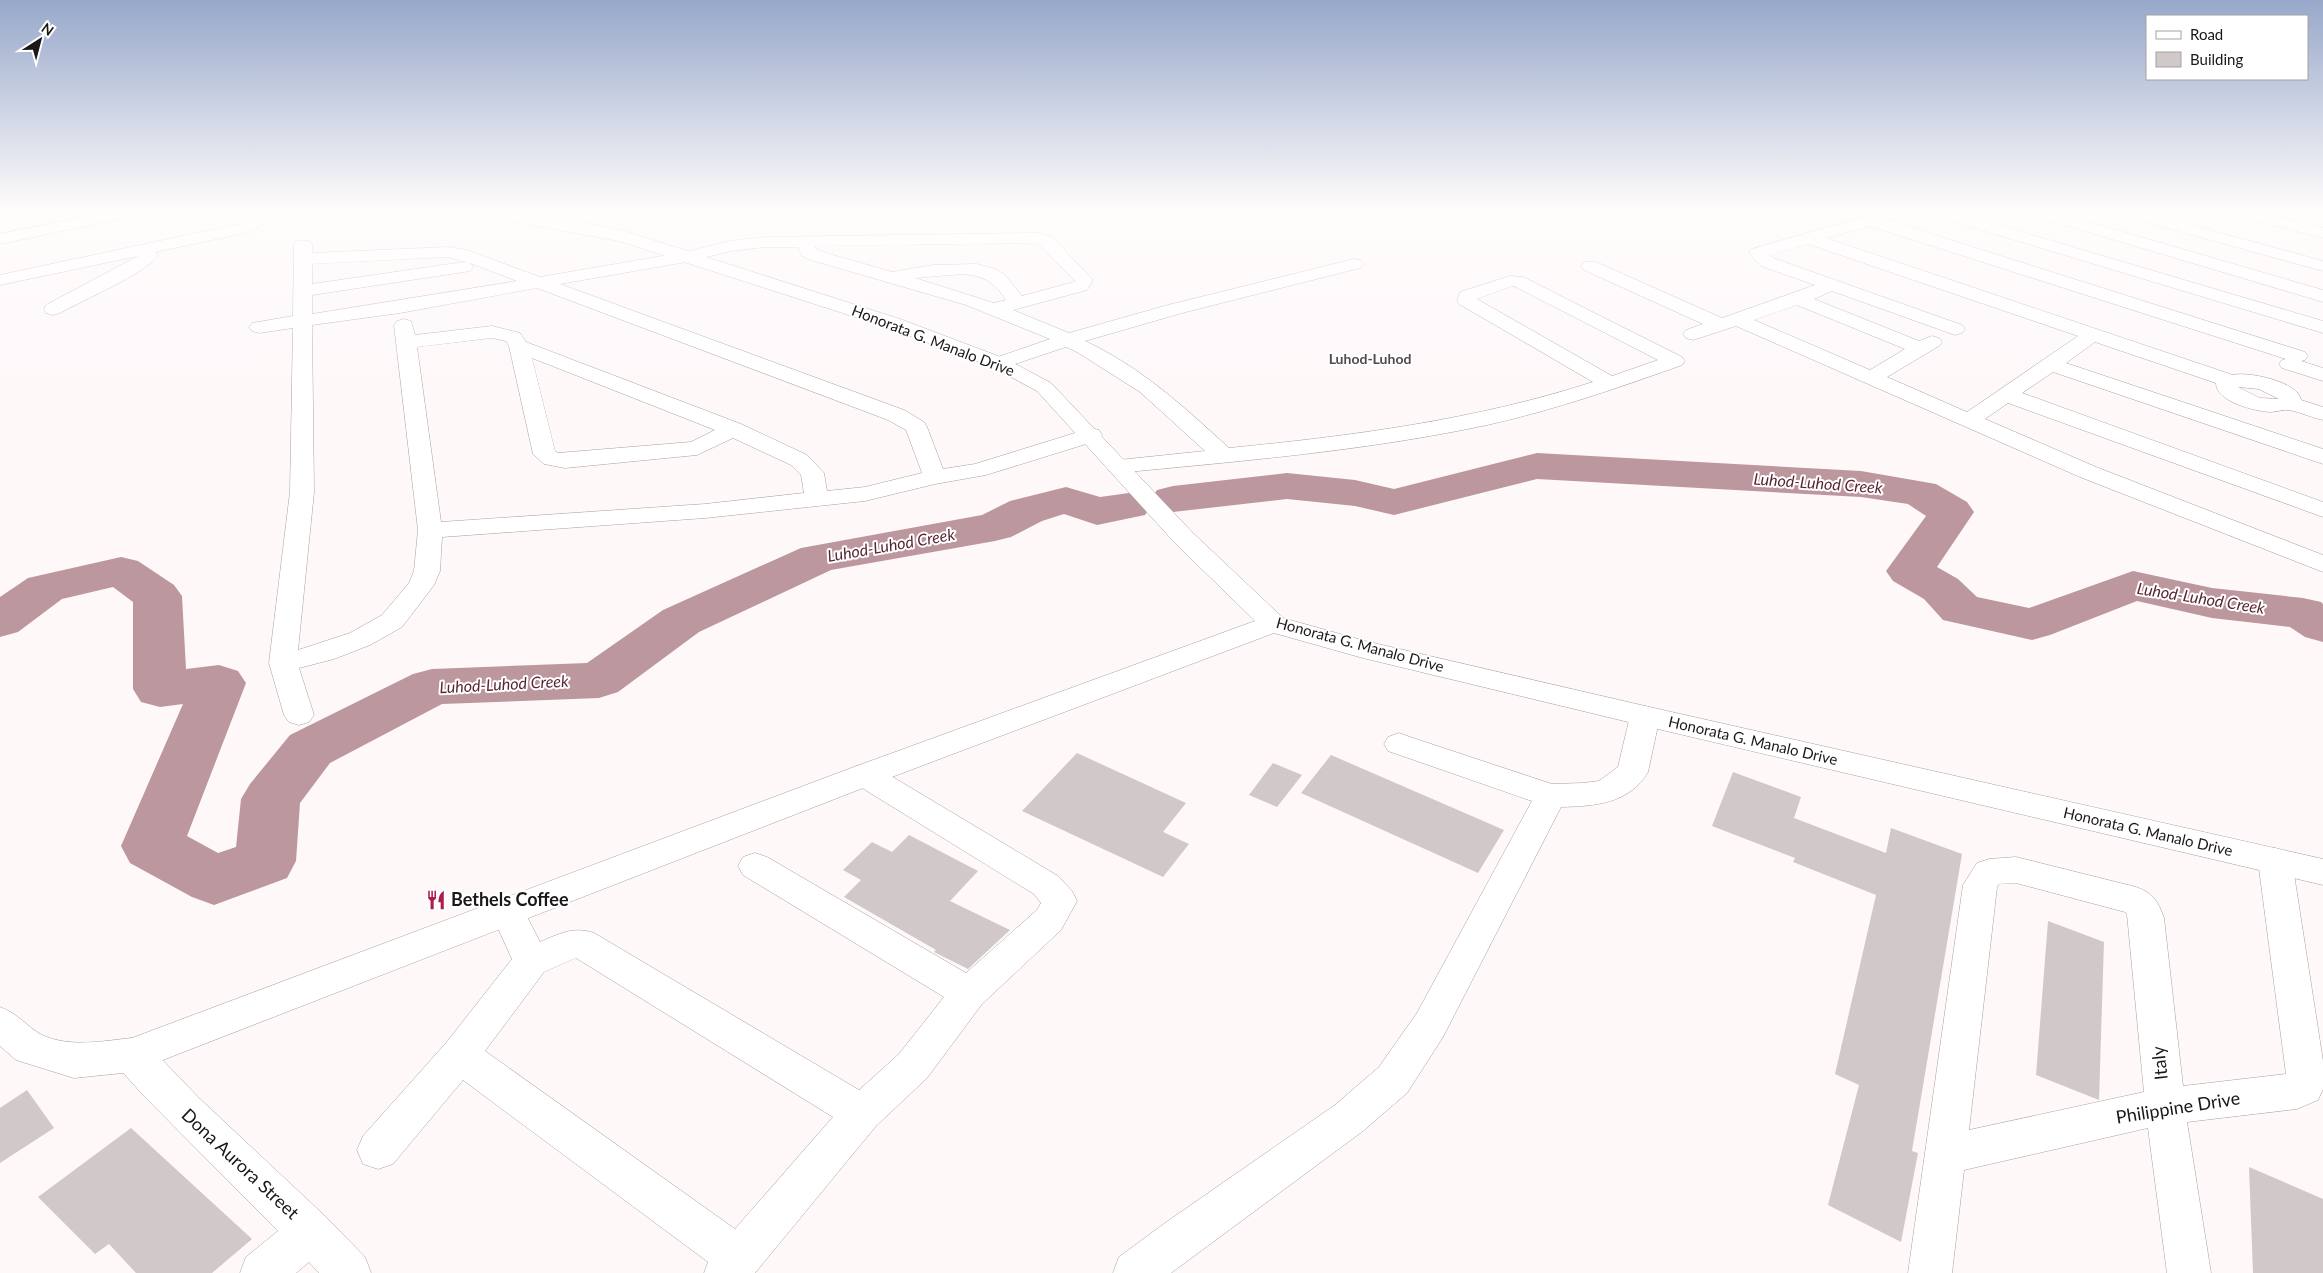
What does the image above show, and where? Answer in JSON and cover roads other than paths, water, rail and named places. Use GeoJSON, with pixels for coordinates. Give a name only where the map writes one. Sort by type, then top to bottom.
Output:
{"type":"FeatureCollection","features":[{"type":"Feature","properties":{"kind":"street"},"geometry":{"type":"LineString","coordinates":[[0,280],[54,268]]}},
{"type":"Feature","properties":{"kind":"street"},"geometry":{"type":"LineString","coordinates":[[52,309],[130,268]]}},
{"type":"Feature","properties":{"kind":"street"},"geometry":{"type":"LineString","coordinates":[[299,715],[283,663],[302,492],[304,268]]}},
{"type":"Feature","properties":{"kind":"street"},"geometry":{"type":"LineString","coordinates":[[304,292],[457,268]]}},
{"type":"Feature","properties":{"kind":"street"},"geometry":{"type":"LineString","coordinates":[[499,268],[896,414],[916,427],[935,477]]}},
{"type":"Feature","properties":{"kind":"street"},"geometry":{"type":"LineString","coordinates":[[259,327],[400,307],[618,268]]}},
{"type":"Feature","properties":{"kind":"street","name":"Honorata G. Manalo Drive"},"geometry":{"type":"LineString","coordinates":[[722,268],[893,323],[999,363],[1044,386],[1184,538],[1273,624],[1363,649],[1646,716],[2323,872]]}},
{"type":"Feature","properties":{"kind":"street"},"geometry":{"type":"LineString","coordinates":[[861,268],[993,308],[1066,339],[1120,368],[1150,390],[1224,456]]}},
{"type":"Feature","properties":{"kind":"street"},"geometry":{"type":"LineString","coordinates":[[892,277],[918,271],[946,268]]}},
{"type":"Feature","properties":{"kind":"street"},"geometry":{"type":"LineString","coordinates":[[954,268],[992,273],[1000,278],[1017,302]]}},
{"type":"Feature","properties":{"kind":"street"},"geometry":{"type":"LineString","coordinates":[[993,308],[1081,286],[1084,280],[1073,268]]}},
{"type":"Feature","properties":{"kind":"street"},"geometry":{"type":"LineString","coordinates":[[999,363],[1066,339],[1141,316],[1336,268]]}},
{"type":"Feature","properties":{"kind":"street"},"geometry":{"type":"LineString","coordinates":[[1596,268],[1870,378],[2088,472],[2323,564]]}},
{"type":"Feature","properties":{"kind":"street"},"geometry":{"type":"LineString","coordinates":[[1786,268],[1956,329],[1870,378]]}},
{"type":"Feature","properties":{"kind":"street"},"geometry":{"type":"LineString","coordinates":[[1897,268],[2230,381],[2248,380],[2270,386],[2284,392],[2291,398],[2289,404]]}},
{"type":"Feature","properties":{"kind":"street"},"geometry":{"type":"LineString","coordinates":[[2038,268],[2310,346]]}},
{"type":"Feature","properties":{"kind":"street"},"geometry":{"type":"LineString","coordinates":[[2094,268],[2310,346],[2323,375]]}},
{"type":"Feature","properties":{"kind":"street"},"geometry":{"type":"LineString","coordinates":[[2229,268],[2323,296]]}},
{"type":"Feature","properties":{"kind":"street"},"geometry":{"type":"LineString","coordinates":[[1117,466],[1224,456],[1374,437],[1487,418],[1611,384],[1675,361],[1517,281],[1510,281],[1467,296],[1466,300],[1611,384]]}},
{"type":"Feature","properties":{"kind":"street"},"geometry":{"type":"LineString","coordinates":[[1693,334],[1798,299],[1832,285]]}},
{"type":"Feature","properties":{"kind":"street"},"geometry":{"type":"LineString","coordinates":[[1798,299],[1921,348]]}},
{"type":"Feature","properties":{"kind":"street"},"geometry":{"type":"LineString","coordinates":[[283,663],[324,653],[360,639],[392,621],[421,584],[427,571],[430,530],[407,342],[400,307]]}},
{"type":"Feature","properties":{"kind":"street"},"geometry":{"type":"LineString","coordinates":[[407,342],[492,332],[513,337],[519,346],[544,454],[552,459],[564,461],[697,448],[733,430]]}},
{"type":"Feature","properties":{"kind":"street"},"geometry":{"type":"LineString","coordinates":[[1968,421],[2092,335]]}},
{"type":"Feature","properties":{"kind":"street"},"geometry":{"type":"LineString","coordinates":[[519,346],[733,430],[799,460],[812,473],[817,498]]}},
{"type":"Feature","properties":{"kind":"street"},"geometry":{"type":"LineString","coordinates":[[2270,386],[2310,346]]}},
{"type":"Feature","properties":{"kind":"street"},"geometry":{"type":"LineString","coordinates":[[2050,364],[2323,457]]}},
{"type":"Feature","properties":{"kind":"street"},"geometry":{"type":"LineString","coordinates":[[2230,381],[2226,384],[2227,389],[2245,400],[2271,406],[2289,404],[2323,414]]}},
{"type":"Feature","properties":{"kind":"street"},"geometry":{"type":"LineString","coordinates":[[2007,395],[2323,510]]}},
{"type":"Feature","properties":{"kind":"street"},"geometry":{"type":"LineString","coordinates":[[2217,421],[2245,400]]}},
{"type":"Feature","properties":{"kind":"street"},"geometry":{"type":"LineString","coordinates":[[430,530],[705,511],[865,494],[935,477],[978,470],[1091,435]]}},
{"type":"Feature","properties":{"kind":"street"},"geometry":{"type":"LineString","coordinates":[[0,1023],[30,1048],[74,1061],[132,1055],[508,913],[865,775],[1273,624]]}},
{"type":"Feature","properties":{"kind":"street"},"geometry":{"type":"LineString","coordinates":[[1399,744],[1551,796],[1583,795],[1606,792],[1632,772],[1646,716]]}},
{"type":"Feature","properties":{"kind":"street"},"geometry":{"type":"LineString","coordinates":[[460,1055],[732,1266],[862,1113],[913,1066],[969,993],[1049,920],[1060,901],[1046,885],[865,775]]}},
{"type":"Feature","properties":{"kind":"street"},"geometry":{"type":"LineString","coordinates":[[1135,1273],[1180,1238],[1349,1118],[1393,1080],[1430,1026],[1551,796]]}},
{"type":"Feature","properties":{"kind":"street","name":"Philippine Drive"},"geometry":{"type":"LineString","coordinates":[[1946,1155],[2165,1106],[2297,1092],[2304,1087],[2306,1078],[2275,861]]}},
{"type":"Feature","properties":{"kind":"street"},"geometry":{"type":"LineString","coordinates":[[755,866],[969,993]]}},
{"type":"Feature","properties":{"kind":"street","name":"Italy"},"geometry":{"type":"LineString","coordinates":[[1946,1155],[1980,885],[1989,872],[2016,870],[2136,901],[2143,908],[2146,918],[2165,1106],[2189,1273]]}},
{"type":"Feature","properties":{"kind":"street"},"geometry":{"type":"LineString","coordinates":[[508,913],[531,961]]}},
{"type":"Feature","properties":{"kind":"street"},"geometry":{"type":"LineString","coordinates":[[378,1150],[460,1055],[531,961],[572,944],[581,943],[862,1113]]}},
{"type":"Feature","properties":{"kind":"street","name":"Dona Aurora Street"},"geometry":{"type":"LineString","coordinates":[[132,1055],[170,1098],[311,1232],[349,1273]]}},
{"type":"Feature","properties":{"kind":"street"},"geometry":{"type":"LineString","coordinates":[[1930,1273],[1946,1155]]}},
{"type":"Feature","properties":{"kind":"street"},"geometry":{"type":"LineString","coordinates":[[262,1273],[311,1232]]}},
{"type":"Feature","properties":{"kind":"waterway","name":"Luhod-Luhod Creek"},"geometry":{"type":"LineString","coordinates":[[1173,499],[1287,486],[1355,493],[1394,502],[1537,466],[1861,484],[1920,493],[1951,512],[1910,571],[1941,589],[1961,609],[2032,624],[2133,586],[2212,603],[2303,613],[2323,626]]}},
{"type":"Feature","properties":{"kind":"waterway","name":"Luhod-Luhod Creek"},"geometry":{"type":"LineString","coordinates":[[0,621],[45,588],[121,571],[157,596],[160,634],[160,689],[219,683],[152,846],[214,880],[265,861],[271,799],[310,749],[432,687],[599,680],[681,621],[818,558],[995,527],[1026,511],[1066,500],[1097,511],[1129,506]]}},
{"type":"Feature","properties":{"kind":"place","name":"Bethels Coffee"},"geometry":{"type":"Point","coordinates":[436,900]}},
{"type":"Feature","properties":{"kind":"district","name":"Luhod-Luhod"},"geometry":{"type":"Point","coordinates":[1370,359]}}]}
